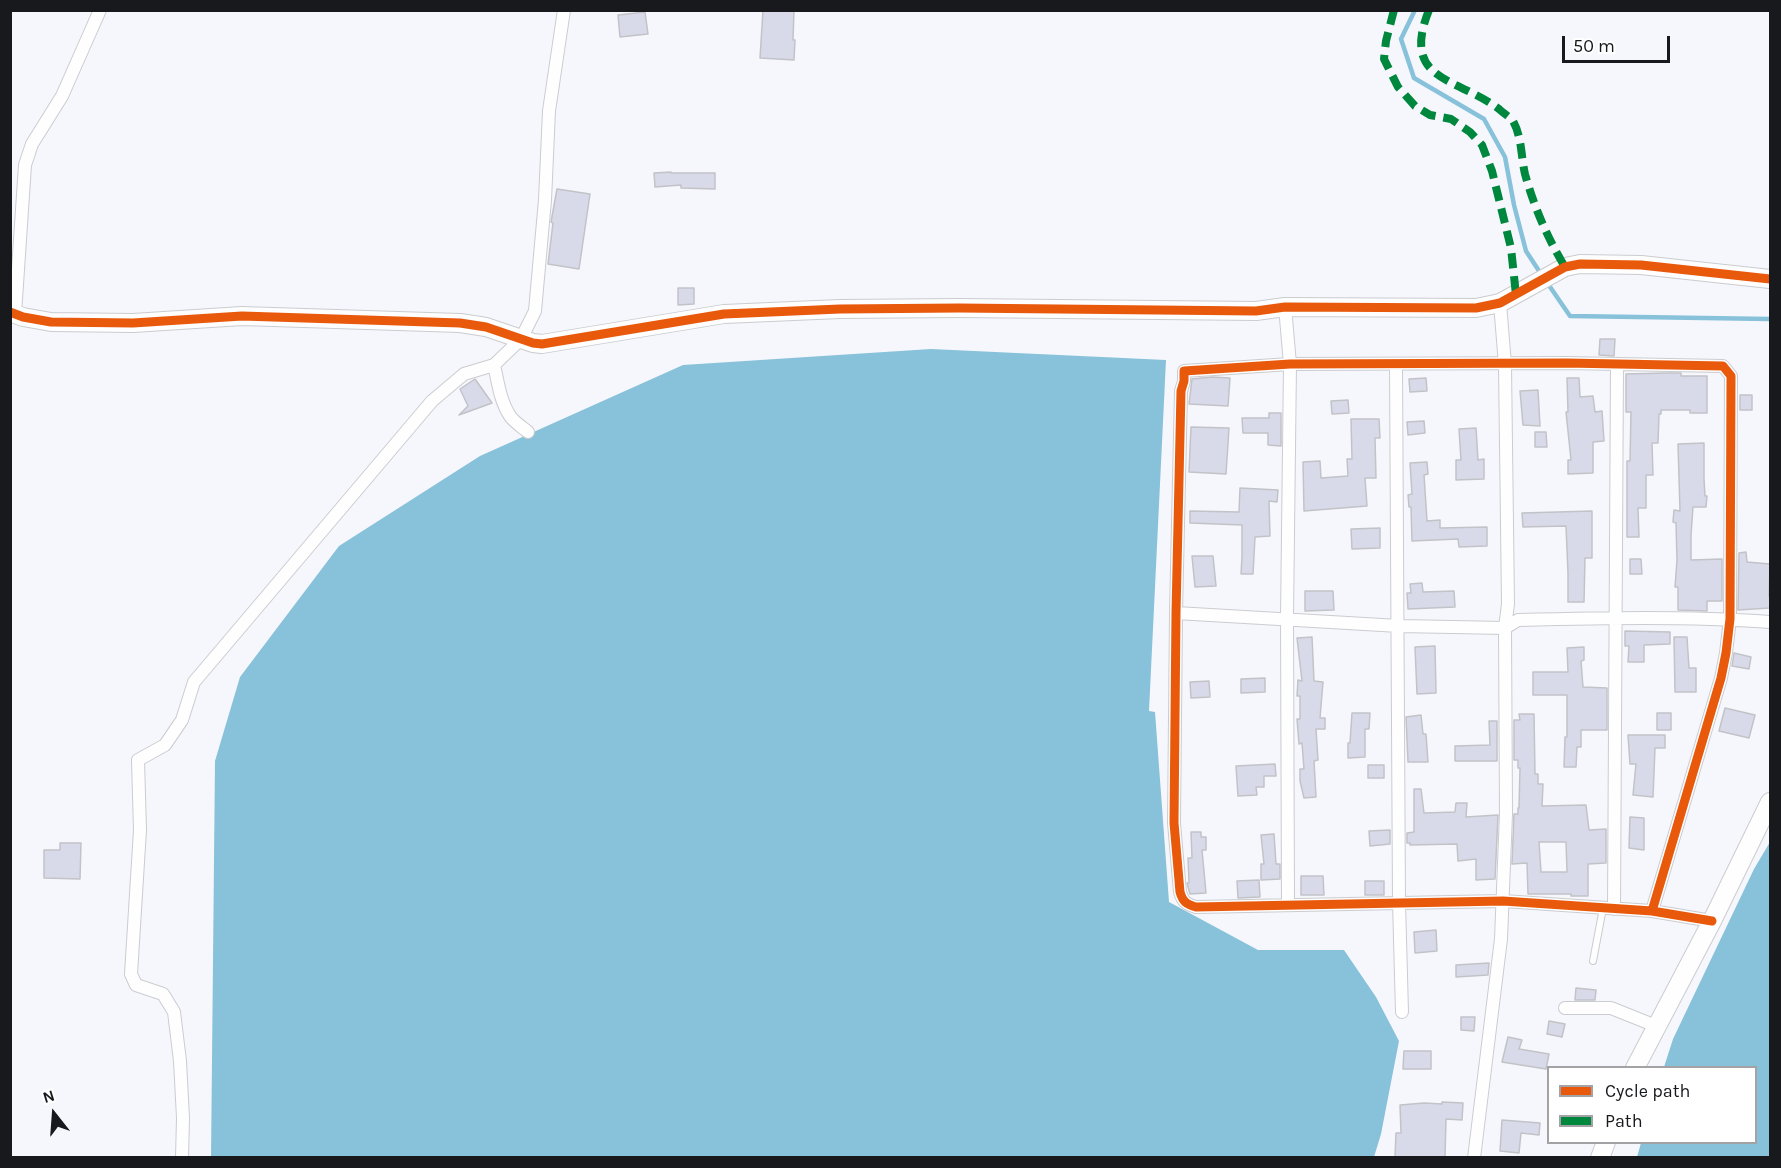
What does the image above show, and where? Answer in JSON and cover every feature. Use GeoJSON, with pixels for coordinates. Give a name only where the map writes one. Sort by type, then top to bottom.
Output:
{"type":"FeatureCollection","features":[{"type":"Feature","properties":{"kind":"street"},"geometry":{"type":"LineString","coordinates":[[100,10],[62,96],[32,144],[25,165],[13,313],[51,322],[133,323],[242,316],[460,323],[486,327],[542,344],[723,314],[840,309],[1256,311],[1285,307],[1476,308],[1500,303],[1565,267],[1580,264],[1641,265],[1770,279]]}},
{"type":"Feature","properties":{"kind":"street"},"geometry":{"type":"LineString","coordinates":[[182,1158],[183,1118],[180,1061],[174,1012],[163,994],[135,985],[131,974],[140,830],[138,760],[165,745],[182,720],[194,682],[432,401],[464,374],[494,365],[521,339],[535,311],[545,200],[549,111],[564,10]]}},
{"type":"Feature","properties":{"kind":"street"},"geometry":{"type":"LineString","coordinates":[[1474,1158],[1501,939],[1506,814],[1505,627],[1508,604],[1505,365],[1500,303]]}},
{"type":"Feature","properties":{"kind":"street"},"geometry":{"type":"LineString","coordinates":[[1285,307],[1290,364],[1287,618],[1288,904]]}},
{"type":"Feature","properties":{"kind":"street"},"geometry":{"type":"LineString","coordinates":[[1652,911],[1721,678],[1726,653],[1730,620],[1731,376],[1723,366],[1566,363],[1290,364],[1184,371],[1181,391],[1176,613],[1174,823],[1180,892],[1187,904],[1196,906],[1503,901],[1652,911],[1712,921]]}},
{"type":"Feature","properties":{"kind":"street"},"geometry":{"type":"LineString","coordinates":[[494,365],[505,407],[511,418],[528,432]]}},
{"type":"Feature","properties":{"kind":"street"},"geometry":{"type":"LineString","coordinates":[[1396,365],[1399,902],[1402,1012]]}},
{"type":"Feature","properties":{"kind":"street"},"geometry":{"type":"LineString","coordinates":[[1609,908],[1616,618],[1617,365]]}},
{"type":"Feature","properties":{"kind":"street"},"geometry":{"type":"LineString","coordinates":[[1176,613],[1399,626],[1505,627],[1518,620],[1616,618],[1770,622]]}},
{"type":"Feature","properties":{"kind":"street"},"geometry":{"type":"LineString","coordinates":[[1636,1066],[1712,921],[1770,802]]}},
{"type":"Feature","properties":{"kind":"street"},"geometry":{"type":"LineString","coordinates":[[1565,1008],[1611,1008],[1656,1026]]}},
{"type":"Feature","properties":{"kind":"street"},"geometry":{"type":"LineString","coordinates":[[1600,1158],[1606,1144]]}},
{"type":"Feature","properties":{"kind":"lane"},"geometry":{"type":"LineString","coordinates":[[1593,961],[1609,908]]}},
{"type":"Feature","properties":{"kind":"water"},"geometry":{"type":"Polygon","coordinates":[[[931,349],[1166,360],[1149,711],[1155,712],[1169,902],[1258,950],[1344,950],[1376,997],[1399,1041],[1381,1134],[1374,1157],[211,1158],[215,761],[240,677],[339,546],[480,456],[683,365],[931,349]]]}},
{"type":"Feature","properties":{"kind":"water"},"geometry":{"type":"Polygon","coordinates":[[[1770,842],[1770,1157],[1637,1157],[1641,1144],[1757,1144],[1757,1066],[1664,1066],[1673,1039],[1754,869],[1770,842]]]}},
{"type":"Feature","properties":{"kind":"building"},"geometry":{"type":"Polygon","coordinates":[[[763,10],[794,10],[794,60],[760,58],[763,10]]]}},
{"type":"Feature","properties":{"kind":"building"},"geometry":{"type":"Polygon","coordinates":[[[645,12],[648,34],[620,37],[618,15],[645,12]]]}},
{"type":"Feature","properties":{"kind":"building"},"geometry":{"type":"Polygon","coordinates":[[[654,173],[715,173],[715,189],[681,188],[681,185],[655,187],[654,173]]]}},
{"type":"Feature","properties":{"kind":"building"},"geometry":{"type":"Polygon","coordinates":[[[557,189],[590,194],[579,269],[548,264],[553,223],[551,222],[557,189]]]}},
{"type":"Feature","properties":{"kind":"building"},"geometry":{"type":"Polygon","coordinates":[[[678,288],[694,288],[694,304],[678,305],[678,288]]]}},
{"type":"Feature","properties":{"kind":"building"},"geometry":{"type":"Polygon","coordinates":[[[1600,339],[1615,339],[1614,356],[1599,355],[1600,339]]]}},
{"type":"Feature","properties":{"kind":"building"},"geometry":{"type":"Polygon","coordinates":[[[1681,373],[1681,376],[1707,376],[1707,413],[1690,413],[1690,410],[1661,410],[1658,443],[1652,443],[1653,475],[1646,475],[1646,508],[1638,508],[1639,537],[1627,537],[1627,461],[1630,461],[1631,412],[1626,412],[1626,374],[1681,373]]]}},
{"type":"Feature","properties":{"kind":"building"},"geometry":{"type":"Polygon","coordinates":[[[1230,378],[1228,406],[1189,404],[1192,379],[1230,378]]]}},
{"type":"Feature","properties":{"kind":"building"},"geometry":{"type":"Polygon","coordinates":[[[1426,378],[1427,391],[1410,392],[1409,379],[1426,378]]]}},
{"type":"Feature","properties":{"kind":"building"},"geometry":{"type":"Polygon","coordinates":[[[1567,378],[1579,378],[1580,397],[1593,396],[1595,412],[1602,411],[1604,441],[1593,442],[1593,473],[1568,474],[1568,460],[1571,460],[1566,412],[1568,412],[1567,378]]]}},
{"type":"Feature","properties":{"kind":"building"},"geometry":{"type":"Polygon","coordinates":[[[475,379],[492,403],[459,415],[468,406],[460,389],[475,379]]]}},
{"type":"Feature","properties":{"kind":"building"},"geometry":{"type":"Polygon","coordinates":[[[1538,390],[1540,426],[1523,425],[1520,391],[1538,390]]]}},
{"type":"Feature","properties":{"kind":"building"},"geometry":{"type":"Polygon","coordinates":[[[1740,395],[1752,395],[1752,410],[1740,410],[1740,395]]]}},
{"type":"Feature","properties":{"kind":"building"},"geometry":{"type":"Polygon","coordinates":[[[1348,400],[1349,413],[1332,414],[1331,401],[1348,400]]]}},
{"type":"Feature","properties":{"kind":"building"},"geometry":{"type":"Polygon","coordinates":[[[1269,413],[1281,413],[1281,446],[1268,445],[1268,433],[1243,433],[1242,418],[1269,418],[1269,413]]]}},
{"type":"Feature","properties":{"kind":"building"},"geometry":{"type":"Polygon","coordinates":[[[1351,419],[1379,419],[1380,438],[1375,438],[1376,478],[1365,478],[1367,506],[1304,511],[1303,462],[1320,461],[1321,478],[1348,476],[1347,459],[1352,459],[1351,419]]]}},
{"type":"Feature","properties":{"kind":"building"},"geometry":{"type":"Polygon","coordinates":[[[1424,421],[1425,433],[1408,435],[1407,422],[1424,421]]]}},
{"type":"Feature","properties":{"kind":"building"},"geometry":{"type":"Polygon","coordinates":[[[1191,427],[1229,428],[1226,474],[1189,472],[1191,427]]]}},
{"type":"Feature","properties":{"kind":"building"},"geometry":{"type":"Polygon","coordinates":[[[1476,428],[1478,460],[1484,459],[1484,479],[1456,480],[1456,460],[1461,460],[1459,429],[1476,428]]]}},
{"type":"Feature","properties":{"kind":"building"},"geometry":{"type":"Polygon","coordinates":[[[1535,432],[1546,432],[1547,447],[1535,447],[1535,432]]]}},
{"type":"Feature","properties":{"kind":"building"},"geometry":{"type":"Polygon","coordinates":[[[1704,443],[1706,507],[1693,507],[1691,560],[1722,559],[1722,601],[1707,601],[1707,611],[1678,610],[1678,587],[1675,587],[1676,523],[1673,522],[1674,510],[1680,511],[1678,444],[1704,443]]]}},
{"type":"Feature","properties":{"kind":"building"},"geometry":{"type":"Polygon","coordinates":[[[1427,462],[1428,474],[1424,475],[1427,521],[1440,520],[1440,528],[1487,527],[1487,546],[1459,547],[1458,539],[1412,541],[1411,507],[1409,507],[1408,495],[1412,494],[1410,463],[1427,462]]]}},
{"type":"Feature","properties":{"kind":"building"},"geometry":{"type":"Polygon","coordinates":[[[1240,488],[1278,490],[1277,502],[1269,501],[1270,536],[1255,537],[1253,574],[1241,574],[1242,525],[1190,523],[1190,511],[1239,512],[1240,488]]]}},
{"type":"Feature","properties":{"kind":"building"},"geometry":{"type":"Polygon","coordinates":[[[1592,511],[1592,558],[1585,558],[1584,602],[1568,602],[1566,526],[1523,527],[1522,513],[1592,511]]]}},
{"type":"Feature","properties":{"kind":"building"},"geometry":{"type":"Polygon","coordinates":[[[1380,528],[1380,548],[1352,549],[1351,529],[1380,528]]]}},
{"type":"Feature","properties":{"kind":"building"},"geometry":{"type":"Polygon","coordinates":[[[1746,552],[1747,562],[1770,564],[1770,608],[1738,610],[1739,553],[1746,552]]]}},
{"type":"Feature","properties":{"kind":"building"},"geometry":{"type":"Polygon","coordinates":[[[1192,556],[1213,556],[1216,586],[1195,587],[1192,556]]]}},
{"type":"Feature","properties":{"kind":"building"},"geometry":{"type":"Polygon","coordinates":[[[1630,559],[1641,559],[1642,574],[1630,574],[1630,559]]]}},
{"type":"Feature","properties":{"kind":"building"},"geometry":{"type":"Polygon","coordinates":[[[1422,583],[1423,592],[1454,591],[1455,607],[1408,609],[1407,593],[1411,593],[1410,584],[1422,583]]]}},
{"type":"Feature","properties":{"kind":"building"},"geometry":{"type":"Polygon","coordinates":[[[1305,591],[1333,591],[1334,610],[1305,611],[1305,591]]]}},
{"type":"Feature","properties":{"kind":"building"},"geometry":{"type":"Polygon","coordinates":[[[1625,631],[1670,632],[1670,644],[1644,645],[1644,662],[1628,662],[1629,646],[1625,646],[1625,631]]]}},
{"type":"Feature","properties":{"kind":"building"},"geometry":{"type":"Polygon","coordinates":[[[1312,637],[1314,681],[1323,682],[1320,718],[1325,718],[1325,729],[1316,729],[1318,760],[1314,761],[1316,797],[1304,798],[1300,781],[1300,769],[1304,769],[1302,743],[1299,744],[1297,719],[1300,719],[1300,696],[1297,696],[1298,680],[1302,681],[1297,638],[1312,637]]]}},
{"type":"Feature","properties":{"kind":"building"},"geometry":{"type":"Polygon","coordinates":[[[1674,637],[1687,637],[1689,668],[1696,668],[1696,692],[1675,692],[1674,637]]]}},
{"type":"Feature","properties":{"kind":"building"},"geometry":{"type":"Polygon","coordinates":[[[1435,646],[1436,693],[1417,694],[1415,647],[1435,646]]]}},
{"type":"Feature","properties":{"kind":"building"},"geometry":{"type":"Polygon","coordinates":[[[1584,647],[1584,660],[1581,661],[1583,687],[1607,688],[1607,730],[1581,730],[1581,747],[1577,747],[1576,767],[1564,767],[1567,695],[1533,695],[1533,672],[1568,672],[1567,648],[1584,647]]]}},
{"type":"Feature","properties":{"kind":"building"},"geometry":{"type":"Polygon","coordinates":[[[1734,653],[1751,657],[1749,669],[1732,666],[1734,653]]]}},
{"type":"Feature","properties":{"kind":"building"},"geometry":{"type":"Polygon","coordinates":[[[1265,678],[1265,692],[1241,693],[1241,679],[1265,678]]]}},
{"type":"Feature","properties":{"kind":"building"},"geometry":{"type":"Polygon","coordinates":[[[1209,681],[1210,697],[1191,698],[1190,682],[1209,681]]]}},
{"type":"Feature","properties":{"kind":"building"},"geometry":{"type":"Polygon","coordinates":[[[1725,708],[1755,715],[1749,738],[1719,731],[1725,708]]]}},
{"type":"Feature","properties":{"kind":"building"},"geometry":{"type":"Polygon","coordinates":[[[1352,713],[1370,713],[1369,729],[1365,729],[1365,757],[1348,758],[1352,713]]]}},
{"type":"Feature","properties":{"kind":"building"},"geometry":{"type":"Polygon","coordinates":[[[1657,713],[1671,713],[1671,730],[1657,730],[1657,713]]]}},
{"type":"Feature","properties":{"kind":"building"},"geometry":{"type":"Polygon","coordinates":[[[1519,714],[1534,714],[1535,774],[1538,774],[1538,784],[1543,784],[1542,806],[1586,805],[1589,830],[1606,829],[1606,863],[1588,864],[1588,896],[1528,894],[1527,863],[1512,864],[1514,814],[1518,814],[1519,808],[1520,768],[1518,768],[1518,760],[1514,760],[1514,720],[1520,720],[1519,714]],[[1539,842],[1541,872],[1567,872],[1566,842],[1539,842]]]}},
{"type":"Feature","properties":{"kind":"building"},"geometry":{"type":"Polygon","coordinates":[[[1421,715],[1423,734],[1426,734],[1428,762],[1408,762],[1406,717],[1421,715]]]}},
{"type":"Feature","properties":{"kind":"building"},"geometry":{"type":"Polygon","coordinates":[[[1489,721],[1497,721],[1497,761],[1455,761],[1455,746],[1490,745],[1489,721]]]}},
{"type":"Feature","properties":{"kind":"building"},"geometry":{"type":"Polygon","coordinates":[[[1628,735],[1665,735],[1665,748],[1655,748],[1653,797],[1633,795],[1636,764],[1630,764],[1628,735]]]}},
{"type":"Feature","properties":{"kind":"building"},"geometry":{"type":"Polygon","coordinates":[[[1275,764],[1276,776],[1264,776],[1264,787],[1256,787],[1257,795],[1238,796],[1236,766],[1275,764]]]}},
{"type":"Feature","properties":{"kind":"building"},"geometry":{"type":"Polygon","coordinates":[[[1368,765],[1384,765],[1384,778],[1368,778],[1368,765]]]}},
{"type":"Feature","properties":{"kind":"building"},"geometry":{"type":"Polygon","coordinates":[[[1414,789],[1421,789],[1424,813],[1455,812],[1456,803],[1467,803],[1466,817],[1498,815],[1495,879],[1476,880],[1476,859],[1458,861],[1457,844],[1410,845],[1407,843],[1407,833],[1414,832],[1414,789]]]}},
{"type":"Feature","properties":{"kind":"building"},"geometry":{"type":"Polygon","coordinates":[[[1630,817],[1644,818],[1644,850],[1629,848],[1630,817]]]}},
{"type":"Feature","properties":{"kind":"building"},"geometry":{"type":"Polygon","coordinates":[[[1390,830],[1390,844],[1370,846],[1369,831],[1390,830]]]}},
{"type":"Feature","properties":{"kind":"building"},"geometry":{"type":"Polygon","coordinates":[[[1191,832],[1201,832],[1201,837],[1206,837],[1206,850],[1202,850],[1206,893],[1190,894],[1187,883],[1189,883],[1188,858],[1192,858],[1191,832]]]}},
{"type":"Feature","properties":{"kind":"building"},"geometry":{"type":"Polygon","coordinates":[[[1274,834],[1276,864],[1280,864],[1280,879],[1261,880],[1261,864],[1264,864],[1261,835],[1274,834]]]}},
{"type":"Feature","properties":{"kind":"building"},"geometry":{"type":"Polygon","coordinates":[[[60,843],[81,843],[80,879],[44,878],[44,850],[60,850],[60,843]]]}},
{"type":"Feature","properties":{"kind":"building"},"geometry":{"type":"Polygon","coordinates":[[[1301,876],[1323,876],[1324,895],[1301,895],[1301,876]]]}},
{"type":"Feature","properties":{"kind":"building"},"geometry":{"type":"Polygon","coordinates":[[[1259,880],[1260,897],[1238,898],[1237,881],[1259,880]]]}},
{"type":"Feature","properties":{"kind":"building"},"geometry":{"type":"Polygon","coordinates":[[[1365,881],[1384,881],[1384,895],[1365,895],[1365,881]]]}},
{"type":"Feature","properties":{"kind":"building"},"geometry":{"type":"Polygon","coordinates":[[[1436,930],[1437,951],[1415,953],[1414,932],[1436,930]]]}},
{"type":"Feature","properties":{"kind":"building"},"geometry":{"type":"Polygon","coordinates":[[[1489,963],[1488,975],[1456,977],[1456,965],[1489,963]]]}},
{"type":"Feature","properties":{"kind":"building"},"geometry":{"type":"Polygon","coordinates":[[[1576,988],[1596,990],[1595,1000],[1575,1000],[1576,988]]]}},
{"type":"Feature","properties":{"kind":"building"},"geometry":{"type":"Polygon","coordinates":[[[1461,1017],[1475,1017],[1474,1031],[1461,1030],[1461,1017]]]}},
{"type":"Feature","properties":{"kind":"building"},"geometry":{"type":"Polygon","coordinates":[[[1549,1021],[1565,1024],[1562,1037],[1547,1034],[1549,1021]]]}},
{"type":"Feature","properties":{"kind":"building"},"geometry":{"type":"Polygon","coordinates":[[[1508,1037],[1522,1040],[1519,1049],[1549,1054],[1546,1069],[1502,1062],[1508,1037]]]}},
{"type":"Feature","properties":{"kind":"building"},"geometry":{"type":"Polygon","coordinates":[[[1404,1051],[1431,1051],[1431,1069],[1403,1069],[1404,1051]]]}},
{"type":"Feature","properties":{"kind":"building"},"geometry":{"type":"Polygon","coordinates":[[[1442,1102],[1463,1103],[1462,1120],[1446,1119],[1445,1157],[1395,1158],[1396,1133],[1401,1133],[1400,1105],[1442,1104],[1442,1102]]]}},
{"type":"Feature","properties":{"kind":"building"},"geometry":{"type":"Polygon","coordinates":[[[1502,1120],[1540,1123],[1539,1135],[1521,1133],[1519,1153],[1500,1151],[1502,1120]]]}},
{"type":"Feature","properties":{"kind":"waterway"},"geometry":{"type":"LineString","coordinates":[[1415,10],[1401,39],[1414,78],[1484,119],[1505,157],[1526,251],[1541,274]]}},
{"type":"Feature","properties":{"kind":"waterway"},"geometry":{"type":"LineString","coordinates":[[1546,281],[1570,316],[1770,319]]}},
{"type":"Feature","properties":{"kind":"marked path"},"geometry":{"type":"LineString","coordinates":[[1394,10],[1384,59],[1398,87],[1415,106],[1430,115],[1451,119],[1470,132],[1482,145],[1492,171],[1511,248],[1516,295]]}},
{"type":"Feature","properties":{"kind":"marked path"},"geometry":{"type":"LineString","coordinates":[[1429,10],[1422,34],[1422,51],[1427,65],[1451,83],[1499,109],[1513,121],[1533,199],[1547,234],[1565,267]]}},
{"type":"Feature","properties":{"kind":"cycle path"},"geometry":{"type":"LineString","coordinates":[[10,312],[51,322],[133,323],[242,316],[460,323],[486,327],[542,344],[724,314],[840,309],[1256,311],[1285,307],[1476,308],[1500,303],[1565,267],[1580,264],[1641,265],[1770,279]]}},
{"type":"Feature","properties":{"kind":"cycle path"},"geometry":{"type":"LineString","coordinates":[[1652,911],[1721,678],[1726,653],[1730,619],[1731,376],[1723,366],[1566,363],[1290,364],[1184,371],[1181,391],[1176,613],[1174,823],[1180,892],[1185,902],[1196,907],[1503,901],[1652,911],[1712,921]]}}]}
